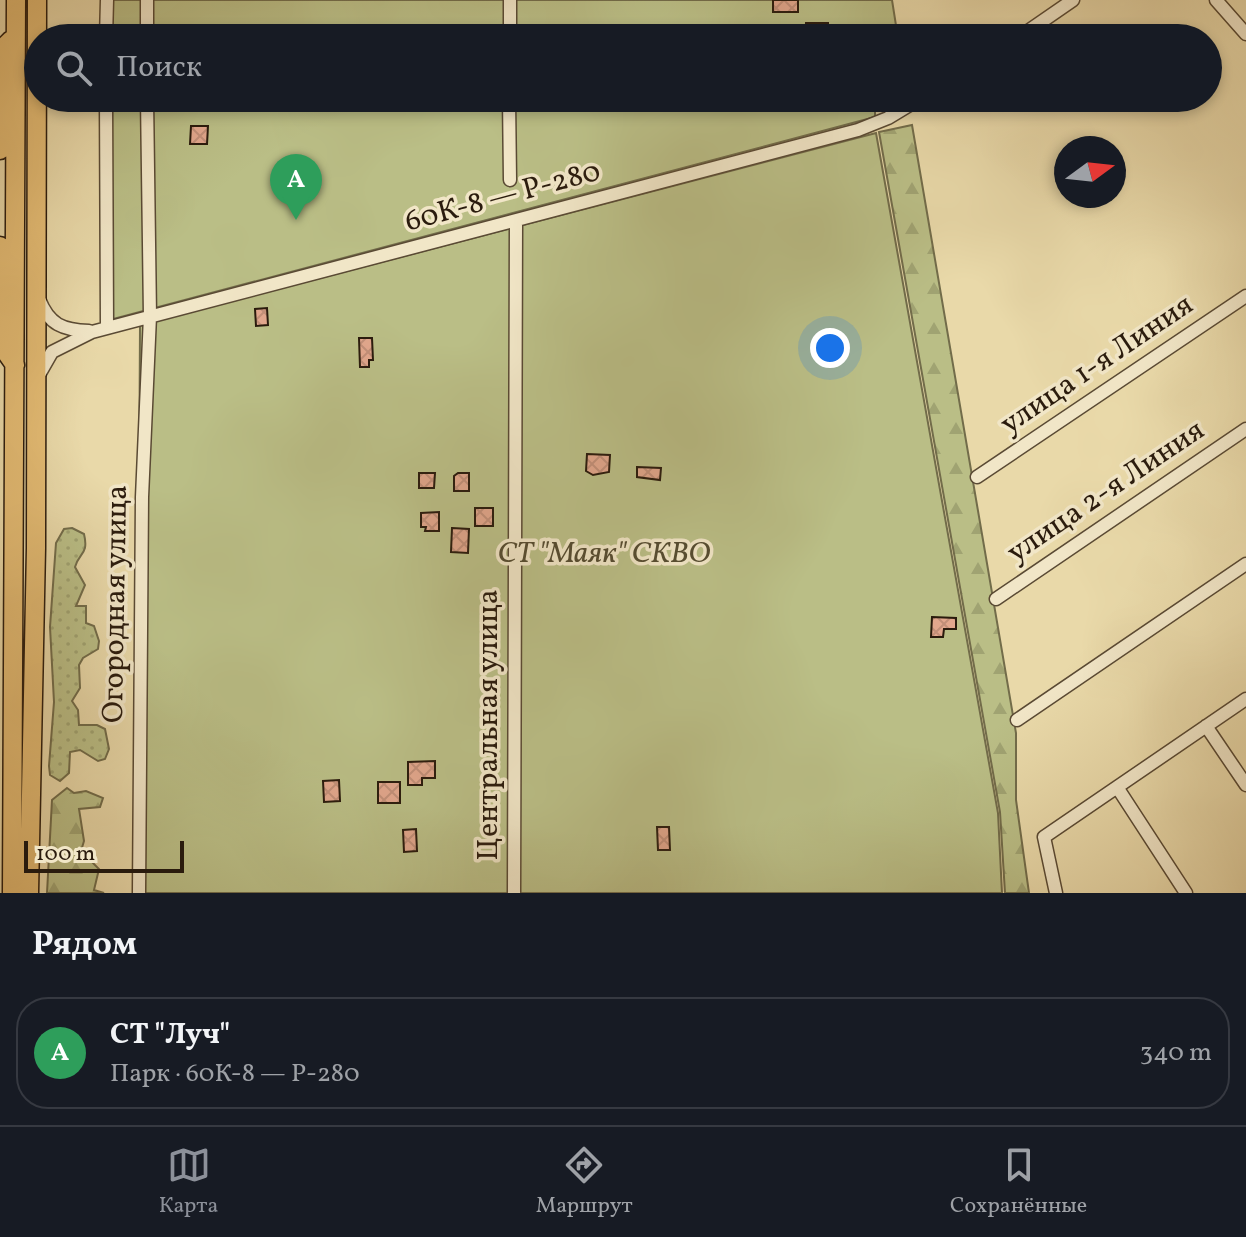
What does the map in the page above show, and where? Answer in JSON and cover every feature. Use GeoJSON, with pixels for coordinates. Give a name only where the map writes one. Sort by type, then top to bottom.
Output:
{"type":"FeatureCollection","features":[{"type":"Feature","properties":{"kind":"highway"},"geometry":{"type":"LineString","coordinates":[[12,893],[16,0]]}},
{"type":"Feature","properties":{"kind":"highway"},"geometry":{"type":"LineString","coordinates":[[37,0],[37,24]]}},
{"type":"Feature","properties":{"kind":"highway"},"geometry":{"type":"LineString","coordinates":[[0,150],[3,48],[24,44]]}},
{"type":"Feature","properties":{"kind":"highway"},"geometry":{"type":"LineString","coordinates":[[29,893],[36,548],[36,112]]}},
{"type":"Feature","properties":{"kind":"highway"},"geometry":{"type":"LineString","coordinates":[[0,246],[1,345],[15,365]]}},
{"type":"Feature","properties":{"kind":"highway"},"geometry":{"type":"LineString","coordinates":[[14,547],[29,552],[36,548]]}},
{"type":"Feature","properties":{"kind":"street"},"geometry":{"type":"LineString","coordinates":[[106,24],[107,0]]}},
{"type":"Feature","properties":{"kind":"street"},"geometry":{"type":"LineString","coordinates":[[147,0],[147,24]]}},
{"type":"Feature","properties":{"kind":"street"},"geometry":{"type":"LineString","coordinates":[[510,0],[510,24]]}},
{"type":"Feature","properties":{"kind":"street"},"geometry":{"type":"LineString","coordinates":[[1038,24],[1073,0]]}},
{"type":"Feature","properties":{"kind":"street"},"geometry":{"type":"LineString","coordinates":[[1216,0],[1246,34]]}},
{"type":"Feature","properties":{"kind":"street"},"geometry":{"type":"LineString","coordinates":[[106,112],[107,327]]}},
{"type":"Feature","properties":{"kind":"street","name":"Огородная улица"},"geometry":{"type":"LineString","coordinates":[[139,893],[142,497],[150,316],[147,112]]}},
{"type":"Feature","properties":{"kind":"street"},"geometry":{"type":"LineString","coordinates":[[509,112],[510,180]]}},
{"type":"Feature","properties":{"kind":"street","name":"60К-8 — Р-280"},"geometry":{"type":"LineString","coordinates":[[36,386],[52,352],[107,327],[858,130],[898,112]]}},
{"type":"Feature","properties":{"kind":"street","name":"Центральная улица"},"geometry":{"type":"LineString","coordinates":[[514,893],[516,222]]}},
{"type":"Feature","properties":{"kind":"street"},"geometry":{"type":"LineString","coordinates":[[35,291],[52,322],[63,328],[92,332]]}},
{"type":"Feature","properties":{"kind":"street","name":"улица 1-я Линия"},"geometry":{"type":"LineString","coordinates":[[977,477],[1246,296]]}},
{"type":"Feature","properties":{"kind":"street","name":"улица 2-я Линия"},"geometry":{"type":"LineString","coordinates":[[996,599],[1246,429]]}},
{"type":"Feature","properties":{"kind":"street"},"geometry":{"type":"LineString","coordinates":[[1017,720],[1246,564]]}},
{"type":"Feature","properties":{"kind":"street"},"geometry":{"type":"LineString","coordinates":[[1056,893],[1044,837],[1246,699]]}},
{"type":"Feature","properties":{"kind":"street"},"geometry":{"type":"LineString","coordinates":[[1206,726],[1246,785]]}},
{"type":"Feature","properties":{"kind":"street"},"geometry":{"type":"LineString","coordinates":[[1117,787],[1186,893]]}},
{"type":"Feature","properties":{"kind":"green space"},"geometry":{"type":"Polygon","coordinates":[[[103,0],[892,0],[896,24],[103,24],[103,0]]]}},
{"type":"Feature","properties":{"kind":"green space"},"geometry":{"type":"Polygon","coordinates":[[[103,112],[875,112],[875,117],[102,322],[103,112]]]}},
{"type":"Feature","properties":{"kind":"green space"},"geometry":{"type":"Polygon","coordinates":[[[912,125],[1016,733],[1016,800],[1029,893],[1005,893],[1000,812],[879,132],[912,125]]]}},
{"type":"Feature","properties":{"kind":"green space","name":"СТ \"Маяк\" СКВО"},"geometry":{"type":"Polygon","coordinates":[[[876,133],[998,813],[1002,893],[137,893],[140,325],[876,133]]]}},
{"type":"Feature","properties":{"kind":"green space"},"geometry":{"type":"Polygon","coordinates":[[[72,528],[84,534],[85,541],[75,567],[85,585],[76,606],[86,606],[86,623],[94,626],[99,641],[98,649],[83,658],[79,665],[80,688],[72,701],[78,710],[79,725],[97,725],[105,729],[109,749],[105,759],[98,761],[80,750],[70,752],[69,773],[60,781],[50,775],[49,766],[54,702],[50,627],[56,543],[64,529],[72,528]]]}},
{"type":"Feature","properties":{"kind":"green space"},"geometry":{"type":"Polygon","coordinates":[[[67,788],[74,793],[86,791],[103,798],[100,807],[79,809],[84,841],[81,851],[99,869],[94,890],[104,893],[47,893],[52,800],[67,788]]]}},
{"type":"Feature","properties":{"kind":"building"},"geometry":{"type":"Polygon","coordinates":[[[773,0],[798,0],[798,12],[773,12],[773,0]]]}},
{"type":"Feature","properties":{"kind":"building"},"geometry":{"type":"Polygon","coordinates":[[[191,126],[208,126],[207,144],[190,144],[191,126]]]}},
{"type":"Feature","properties":{"kind":"building"},"geometry":{"type":"Polygon","coordinates":[[[267,308],[268,325],[256,326],[255,309],[267,308]]]}},
{"type":"Feature","properties":{"kind":"building"},"geometry":{"type":"Polygon","coordinates":[[[359,338],[372,338],[373,360],[369,360],[369,367],[360,367],[359,338]]]}},
{"type":"Feature","properties":{"kind":"building"},"geometry":{"type":"Polygon","coordinates":[[[587,454],[610,455],[609,472],[593,475],[586,471],[587,454]]]}},
{"type":"Feature","properties":{"kind":"building"},"geometry":{"type":"Polygon","coordinates":[[[637,467],[661,468],[660,480],[637,477],[637,467]]]}},
{"type":"Feature","properties":{"kind":"building"},"geometry":{"type":"Polygon","coordinates":[[[419,473],[435,473],[434,488],[419,488],[419,473]]]}},
{"type":"Feature","properties":{"kind":"building"},"geometry":{"type":"Polygon","coordinates":[[[469,473],[469,491],[454,491],[454,476],[469,473]]]}},
{"type":"Feature","properties":{"kind":"building"},"geometry":{"type":"Polygon","coordinates":[[[475,508],[493,508],[493,526],[475,526],[475,508]]]}},
{"type":"Feature","properties":{"kind":"building"},"geometry":{"type":"Polygon","coordinates":[[[439,512],[439,531],[425,531],[426,527],[421,527],[421,513],[439,512]]]}},
{"type":"Feature","properties":{"kind":"building"},"geometry":{"type":"Polygon","coordinates":[[[452,528],[469,529],[468,553],[451,552],[452,528]]]}},
{"type":"Feature","properties":{"kind":"building"},"geometry":{"type":"Polygon","coordinates":[[[932,617],[956,618],[956,629],[944,629],[943,637],[931,637],[932,617]]]}},
{"type":"Feature","properties":{"kind":"building"},"geometry":{"type":"Polygon","coordinates":[[[435,761],[435,778],[422,778],[422,785],[408,785],[408,762],[435,761]]]}},
{"type":"Feature","properties":{"kind":"building"},"geometry":{"type":"Polygon","coordinates":[[[339,780],[340,801],[324,802],[323,781],[339,780]]]}},
{"type":"Feature","properties":{"kind":"building"},"geometry":{"type":"Polygon","coordinates":[[[378,782],[400,782],[400,803],[378,803],[378,782]]]}},
{"type":"Feature","properties":{"kind":"building"},"geometry":{"type":"Polygon","coordinates":[[[657,827],[669,827],[670,850],[658,850],[657,827]]]}},
{"type":"Feature","properties":{"kind":"building"},"geometry":{"type":"Polygon","coordinates":[[[416,829],[417,851],[404,852],[403,830],[416,829]]]}},
{"type":"Feature","properties":{"kind":"place","name":"СТ \"Луч\""},"geometry":{"type":"Point","coordinates":[296,220]}}]}
